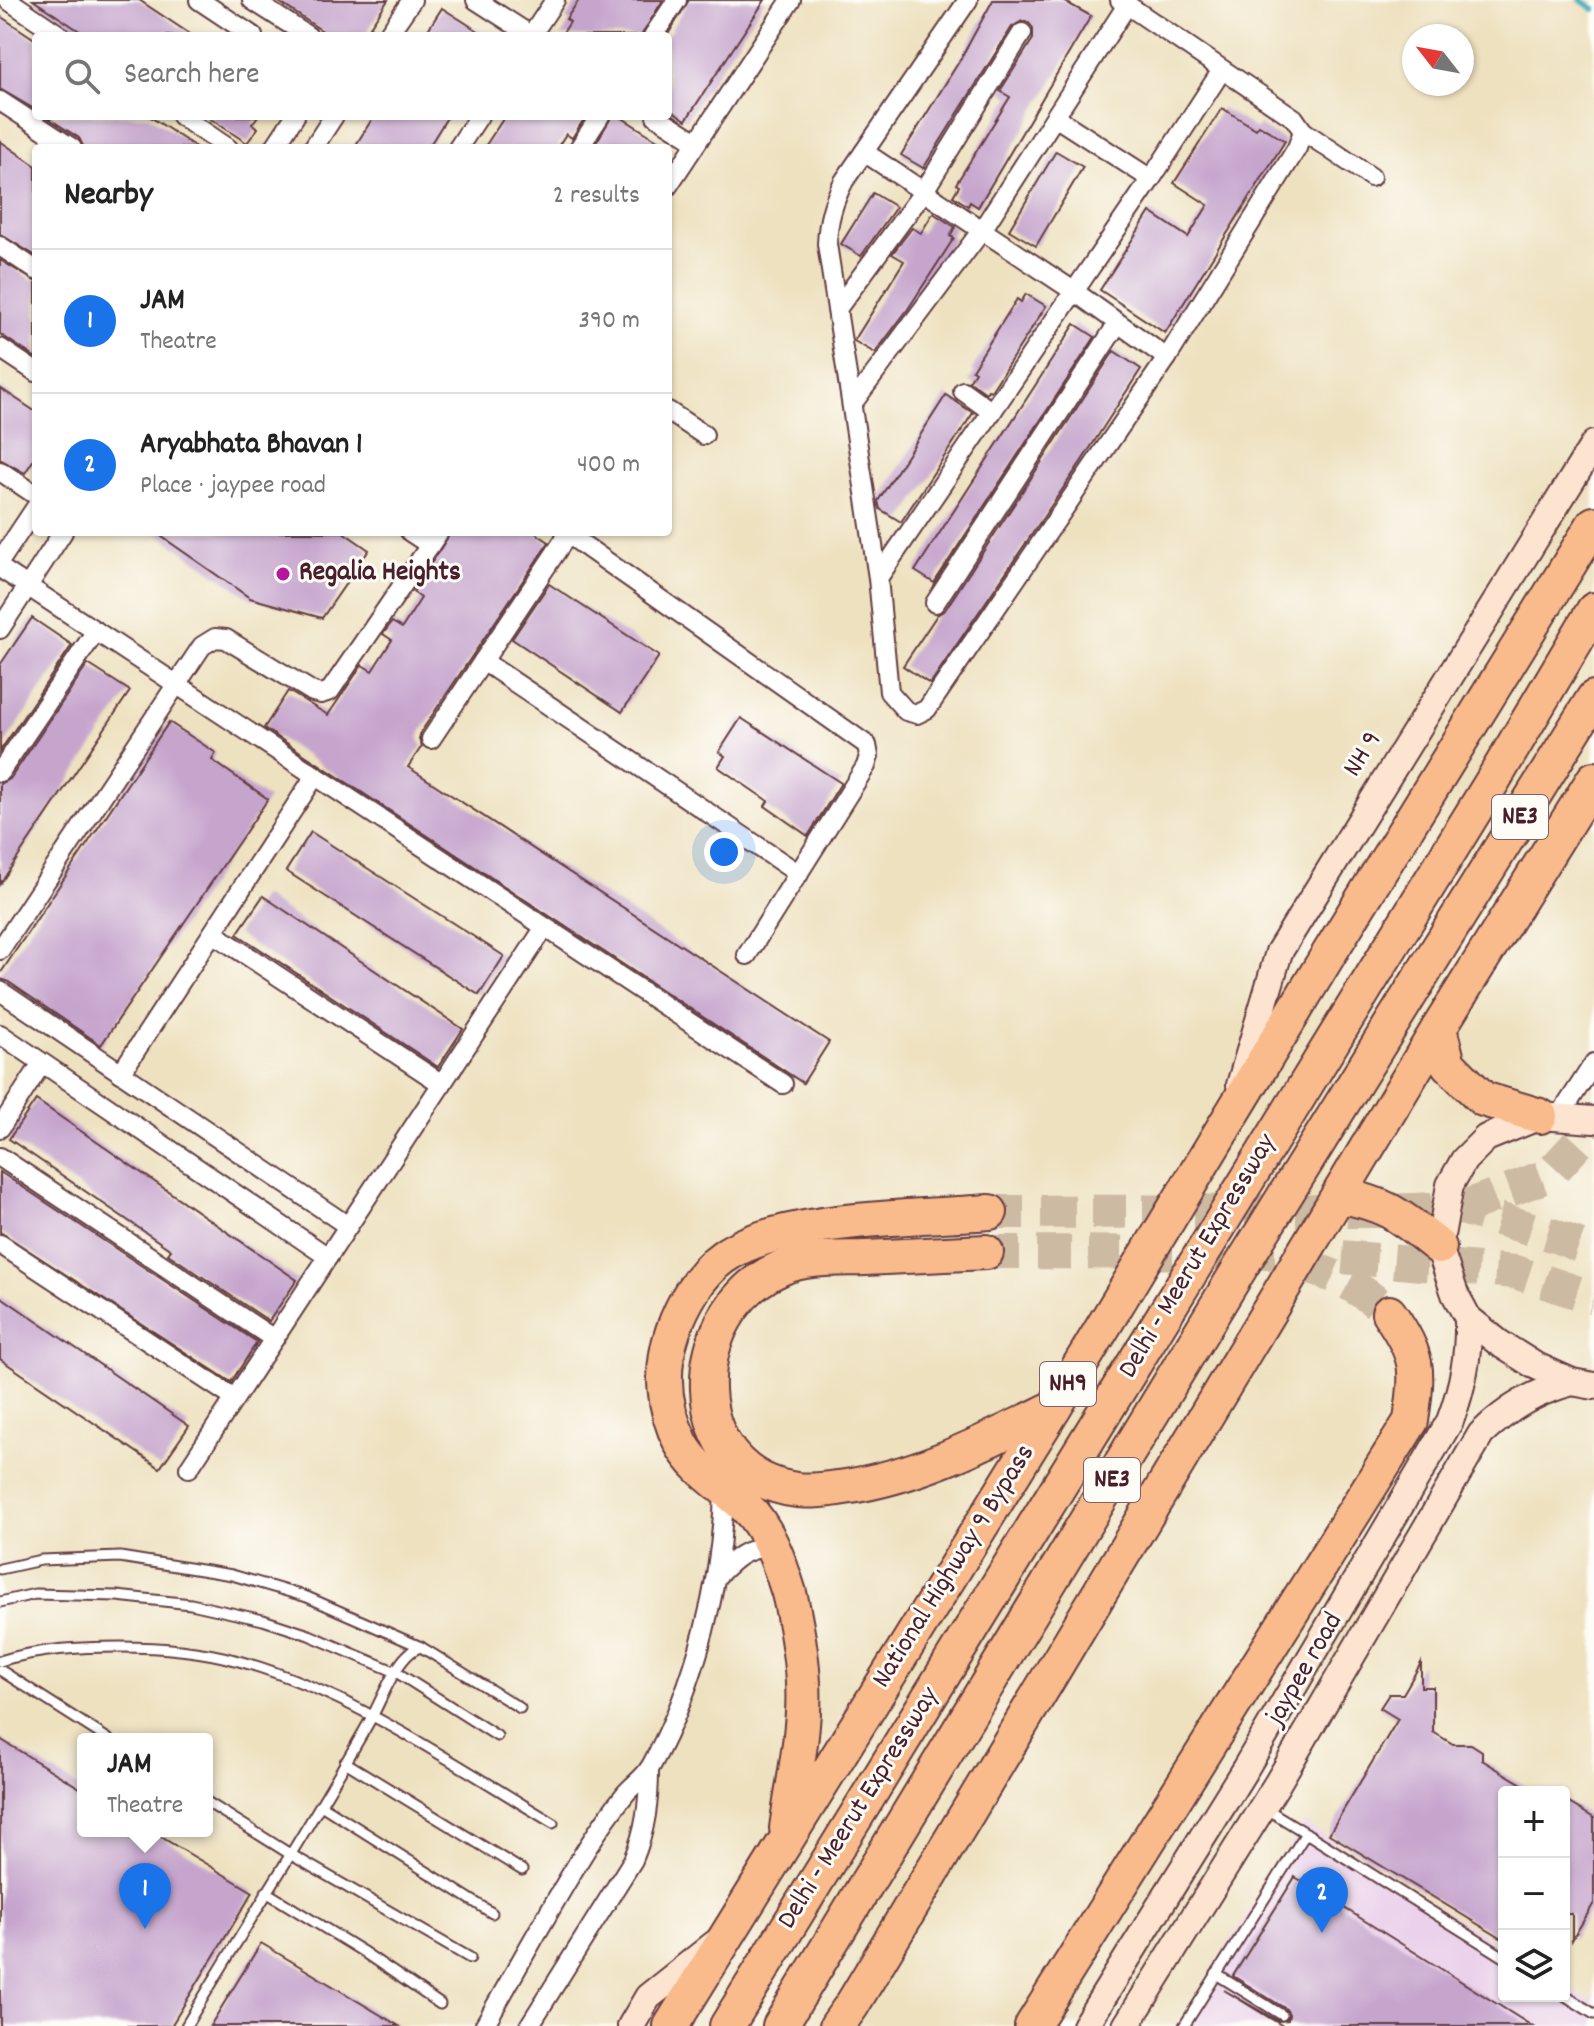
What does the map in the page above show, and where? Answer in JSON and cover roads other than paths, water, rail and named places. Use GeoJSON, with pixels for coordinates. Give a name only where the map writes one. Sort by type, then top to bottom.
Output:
{"type":"FeatureCollection","features":[{"type":"Feature","properties":{"kind":"highway","name":"NH9"},"geometry":{"type":"LineString","coordinates":[[1230,1119],[1594,524]]}},
{"type":"Feature","properties":{"kind":"highway","name":"Delhi - Meerut Expressway"},"geometry":{"type":"LineString","coordinates":[[727,2026],[1495,777],[1594,610]]}},
{"type":"Feature","properties":{"kind":"highway","name":"Delhi - Meerut Expressway"},"geometry":{"type":"LineString","coordinates":[[780,2026],[1243,1263],[1594,698]]}},
{"type":"Feature","properties":{"kind":"highway"},"geometry":{"type":"LineString","coordinates":[[844,2019],[1341,1196],[1439,1028],[1594,779]]}},
{"type":"Feature","properties":{"kind":"highway"},"geometry":{"type":"LineString","coordinates":[[1439,1028],[1448,1064],[1483,1099],[1550,1117]]}},
{"type":"Feature","properties":{"kind":"highway","name":"National Highway 9 Bypass"},"geometry":{"type":"LineString","coordinates":[[729,1932],[1230,1119]]}},
{"type":"Feature","properties":{"kind":"highway"},"geometry":{"type":"LineString","coordinates":[[1341,1196],[1377,1203],[1439,1247]]}},
{"type":"Feature","properties":{"kind":"highway"},"geometry":{"type":"LineString","coordinates":[[786,1840],[803,1683],[789,1594],[771,1547],[749,1509],[682,1446],[663,1381],[666,1350],[678,1314],[696,1286],[720,1258],[747,1243],[777,1233],[840,1223],[990,1212]]}},
{"type":"Feature","properties":{"kind":"highway"},"geometry":{"type":"LineString","coordinates":[[986,1252],[815,1260],[782,1268],[747,1287],[724,1318],[708,1361],[708,1404],[718,1430],[743,1466],[759,1477],[778,1486],[815,1491],[895,1477],[971,1449],[1054,1408]]}},
{"type":"Feature","properties":{"kind":"highway"},"geometry":{"type":"LineString","coordinates":[[1032,2026],[1411,1421],[1418,1373],[1407,1339],[1389,1313]]}},
{"type":"Feature","properties":{"kind":"highway","name":"NH9"},"geometry":{"type":"LineString","coordinates":[[671,2026],[729,1932]]}},
{"type":"Feature","properties":{"kind":"street"},"geometry":{"type":"LineString","coordinates":[[8,0],[55,32]]}},
{"type":"Feature","properties":{"kind":"street"},"geometry":{"type":"LineString","coordinates":[[199,0],[247,32]]}},
{"type":"Feature","properties":{"kind":"street"},"geometry":{"type":"LineString","coordinates":[[252,0],[302,32]]}},
{"type":"Feature","properties":{"kind":"street"},"geometry":{"type":"LineString","coordinates":[[390,32],[412,0]]}},
{"type":"Feature","properties":{"kind":"street"},"geometry":{"type":"LineString","coordinates":[[476,0],[526,32]]}},
{"type":"Feature","properties":{"kind":"street"},"geometry":{"type":"LineString","coordinates":[[535,32],[555,0]]}},
{"type":"Feature","properties":{"kind":"street"},"geometry":{"type":"LineString","coordinates":[[656,32],[677,0]]}},
{"type":"Feature","properties":{"kind":"street"},"geometry":{"type":"LineString","coordinates":[[672,180],[791,0]]}},
{"type":"Feature","properties":{"kind":"street"},"geometry":{"type":"LineString","coordinates":[[968,0],[864,152],[834,201],[828,224],[827,244],[878,578],[889,692],[906,711],[917,714],[927,709],[1167,358],[1297,148],[1303,131]]}},
{"type":"Feature","properties":{"kind":"street"},"geometry":{"type":"LineString","coordinates":[[852,404],[982,230],[1055,117],[1123,2],[1294,118],[1303,131],[1371,177]]}},
{"type":"Feature","properties":{"kind":"street"},"geometry":{"type":"LineString","coordinates":[[837,309],[924,191],[1022,33]]}},
{"type":"Feature","properties":{"kind":"street"},"geometry":{"type":"LineString","coordinates":[[878,578],[1075,292],[1222,70]]}},
{"type":"Feature","properties":{"kind":"street"},"geometry":{"type":"LineString","coordinates":[[0,101],[66,144]]}},
{"type":"Feature","properties":{"kind":"street"},"geometry":{"type":"LineString","coordinates":[[1055,117],[1151,179]]}},
{"type":"Feature","properties":{"kind":"street"},"geometry":{"type":"LineString","coordinates":[[187,120],[222,144]]}},
{"type":"Feature","properties":{"kind":"street"},"geometry":{"type":"LineString","coordinates":[[277,144],[292,120]]}},
{"type":"Feature","properties":{"kind":"street"},"geometry":{"type":"LineString","coordinates":[[316,144],[331,120]]}},
{"type":"Feature","properties":{"kind":"street"},"geometry":{"type":"LineString","coordinates":[[461,144],[476,120]]}},
{"type":"Feature","properties":{"kind":"street"},"geometry":{"type":"LineString","coordinates":[[582,144],[597,120]]}},
{"type":"Feature","properties":{"kind":"street"},"geometry":{"type":"LineString","coordinates":[[662,120],[697,142]]}},
{"type":"Feature","properties":{"kind":"street"},"geometry":{"type":"LineString","coordinates":[[864,152],[1075,292],[1167,358]]}},
{"type":"Feature","properties":{"kind":"street"},"geometry":{"type":"LineString","coordinates":[[0,246],[32,267]]}},
{"type":"Feature","properties":{"kind":"street"},"geometry":{"type":"LineString","coordinates":[[935,603],[1118,323]]}},
{"type":"Feature","properties":{"kind":"street"},"geometry":{"type":"LineString","coordinates":[[0,348],[32,369]]}},
{"type":"Feature","properties":{"kind":"street"},"geometry":{"type":"LineString","coordinates":[[963,391],[992,412]]}},
{"type":"Feature","properties":{"kind":"street"},"geometry":{"type":"LineString","coordinates":[[672,414],[704,435]]}},
{"type":"Feature","properties":{"kind":"street","name":"NH 9"},"geometry":{"type":"LineString","coordinates":[[1230,1119],[1279,952],[1594,444]]}},
{"type":"Feature","properties":{"kind":"street"},"geometry":{"type":"LineString","coordinates":[[0,471],[32,492]]}},
{"type":"Feature","properties":{"kind":"street"},"geometry":{"type":"LineString","coordinates":[[0,561],[32,513]]}},
{"type":"Feature","properties":{"kind":"street"},"geometry":{"type":"LineString","coordinates":[[31,588],[61,536]]}},
{"type":"Feature","properties":{"kind":"street"},"geometry":{"type":"LineString","coordinates":[[0,629],[71,536]]}},
{"type":"Feature","properties":{"kind":"street"},"geometry":{"type":"LineString","coordinates":[[431,739],[564,536]]}},
{"type":"Feature","properties":{"kind":"street"},"geometry":{"type":"LineString","coordinates":[[570,536],[867,745],[869,756],[866,766],[747,955]]}},
{"type":"Feature","properties":{"kind":"street"},"geometry":{"type":"LineString","coordinates":[[0,950],[202,646],[215,638],[226,639],[313,692],[321,694],[330,691],[434,539]]}},
{"type":"Feature","properties":{"kind":"street"},"geometry":{"type":"LineString","coordinates":[[0,568],[783,1084]]}},
{"type":"Feature","properties":{"kind":"street"},"geometry":{"type":"LineString","coordinates":[[0,772],[96,631]]}},
{"type":"Feature","properties":{"kind":"street"},"geometry":{"type":"LineString","coordinates":[[483,661],[799,874]]}},
{"type":"Feature","properties":{"kind":"street"},"geometry":{"type":"LineString","coordinates":[[121,1073],[315,776]]}},
{"type":"Feature","properties":{"kind":"street"},"geometry":{"type":"LineString","coordinates":[[189,1468],[545,927]]}},
{"type":"Feature","properties":{"kind":"street"},"geometry":{"type":"LineString","coordinates":[[213,933],[442,1084]]}},
{"type":"Feature","properties":{"kind":"street"},"geometry":{"type":"LineString","coordinates":[[0,991],[348,1226]]}},
{"type":"Feature","properties":{"kind":"street"},"geometry":{"type":"LineString","coordinates":[[0,1034],[328,1257]]}},
{"type":"Feature","properties":{"kind":"street"},"geometry":{"type":"LineString","coordinates":[[0,1128],[42,1063]]}},
{"type":"Feature","properties":{"kind":"street"},"geometry":{"type":"LineString","coordinates":[[1550,1117],[1594,1063]]}},
{"type":"Feature","properties":{"kind":"street"},"geometry":{"type":"LineString","coordinates":[[1583,1384],[1511,1350],[1468,1318],[1455,1294],[1439,1247],[1450,1185],[1464,1160],[1486,1138],[1550,1117],[1594,1120]]}},
{"type":"Feature","properties":{"kind":"street"},"geometry":{"type":"LineString","coordinates":[[0,1157],[274,1339]]}},
{"type":"Feature","properties":{"kind":"street"},"geometry":{"type":"LineString","coordinates":[[0,1244],[234,1398]]}},
{"type":"Feature","properties":{"kind":"street"},"geometry":{"type":"LineString","coordinates":[[1085,2026],[1245,1769],[1450,1421],[1465,1373],[1468,1318]]}},
{"type":"Feature","properties":{"kind":"street","name":"jaypee road"},"geometry":{"type":"LineString","coordinates":[[1126,2026],[1269,1796],[1481,1434],[1522,1400],[1547,1389],[1583,1384]]}},
{"type":"Feature","properties":{"kind":"street"},"geometry":{"type":"LineString","coordinates":[[484,2026],[589,1845],[649,1769],[675,1715],[693,1664],[717,1576],[724,1530],[724,1487]]}},
{"type":"Feature","properties":{"kind":"street"},"geometry":{"type":"LineString","coordinates":[[717,1576],[746,1550],[771,1547]]}},
{"type":"Feature","properties":{"kind":"street"},"geometry":{"type":"LineString","coordinates":[[529,2026],[633,1860],[644,1835],[649,1809],[649,1769]]}},
{"type":"Feature","properties":{"kind":"street"},"geometry":{"type":"LineString","coordinates":[[1245,1769],[1269,1796]]}},
{"type":"Feature","properties":{"kind":"street"},"geometry":{"type":"LineString","coordinates":[[631,2026],[648,1997],[729,1932]]}},
{"type":"Feature","properties":{"kind":"lane"},"geometry":{"type":"LineString","coordinates":[[0,1569],[41,1560],[120,1557],[232,1575],[307,1597],[421,1647],[520,1708]]}},
{"type":"Feature","properties":{"kind":"lane"},"geometry":{"type":"LineString","coordinates":[[0,1602],[35,1594],[117,1596],[191,1604],[263,1620],[309,1635],[396,1672],[497,1736]]}},
{"type":"Feature","properties":{"kind":"lane"},"geometry":{"type":"LineString","coordinates":[[0,1661],[24,1653],[87,1647],[187,1650],[234,1660],[292,1680],[373,1715],[553,1823]]}},
{"type":"Feature","properties":{"kind":"lane"},"geometry":{"type":"LineString","coordinates":[[186,2026],[321,1805],[396,1672],[411,1650],[421,1647]]}},
{"type":"Feature","properties":{"kind":"lane"},"geometry":{"type":"LineString","coordinates":[[2,1675],[98,1733]]}},
{"type":"Feature","properties":{"kind":"lane"},"geometry":{"type":"LineString","coordinates":[[345,1762],[522,1870]]}},
{"type":"Feature","properties":{"kind":"lane"},"geometry":{"type":"LineString","coordinates":[[1269,1796],[1306,1833],[1498,1953]]}},
{"type":"Feature","properties":{"kind":"lane"},"geometry":{"type":"LineString","coordinates":[[321,1805],[492,1913]]}},
{"type":"Feature","properties":{"kind":"lane"},"geometry":{"type":"LineString","coordinates":[[213,1806],[470,1958]]}},
{"type":"Feature","properties":{"kind":"lane"},"geometry":{"type":"LineString","coordinates":[[1184,2026],[1306,1833]]}},
{"type":"Feature","properties":{"kind":"lane"},"geometry":{"type":"LineString","coordinates":[[266,1892],[350,1943],[440,2004]]}},
{"type":"Feature","properties":{"kind":"lane"},"geometry":{"type":"LineString","coordinates":[[1216,1974],[1282,2015]]}},
{"type":"Feature","properties":{"kind":"lane"},"geometry":{"type":"LineString","coordinates":[[1570,1999],[1594,2014]]}},
{"type":"Feature","properties":{"kind":"waterway"},"geometry":{"type":"LineString","coordinates":[[1581,0],[1594,9]]}},
{"type":"Feature","properties":{"kind":"tunnel"},"geometry":{"type":"LineString","coordinates":[[1462,1208],[1549,1175],[1594,1126]]}},
{"type":"Feature","properties":{"kind":"tunnel"},"geometry":{"type":"LineString","coordinates":[[990,1212],[1462,1208],[1594,1251]]}},
{"type":"Feature","properties":{"kind":"tunnel"},"geometry":{"type":"LineString","coordinates":[[986,1252],[1295,1253],[1515,1272],[1594,1298]]}},
{"type":"Feature","properties":{"kind":"tunnel"},"geometry":{"type":"LineString","coordinates":[[1301,1265],[1348,1283],[1389,1313]]}},
{"type":"Feature","properties":{"kind":"place","name":"Regalia Heights"},"geometry":{"type":"Point","coordinates":[283,574]}},
{"type":"Feature","properties":{"kind":"place","name":"JAM"},"geometry":{"type":"Point","coordinates":[145,1929]}},
{"type":"Feature","properties":{"kind":"place","name":"Aryabhata Bhavan 1"},"geometry":{"type":"Point","coordinates":[1322,1933]}}]}
